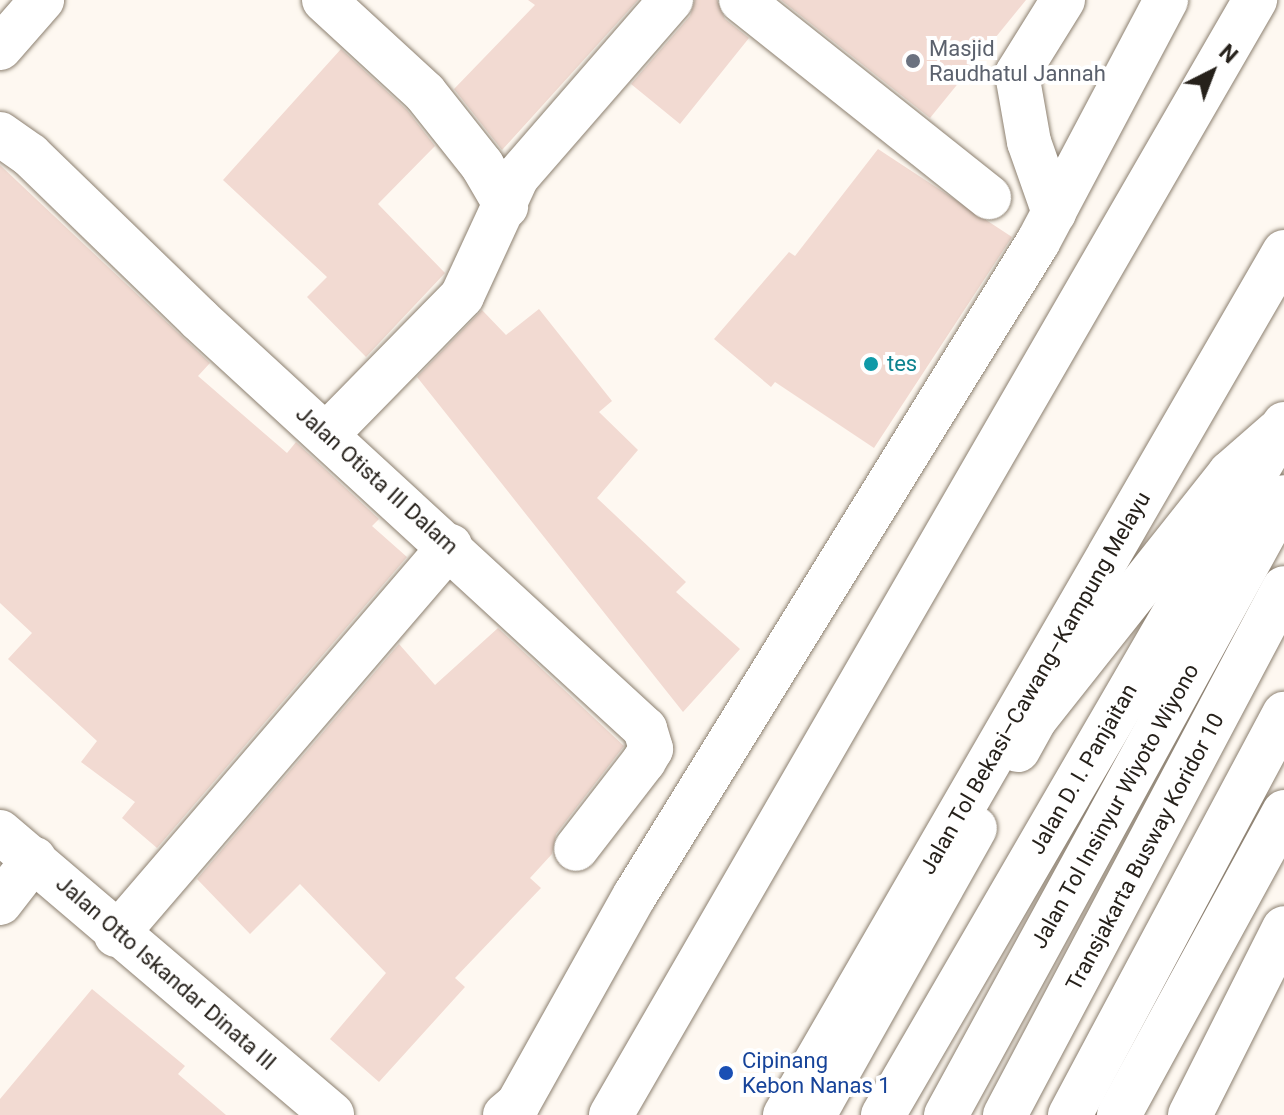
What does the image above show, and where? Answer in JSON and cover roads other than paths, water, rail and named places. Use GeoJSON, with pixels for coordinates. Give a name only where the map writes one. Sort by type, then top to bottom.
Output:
{"type":"FeatureCollection","features":[{"type":"Feature","properties":{"kind":"main road"},"geometry":{"type":"LineString","coordinates":[[0,48],[42,0]]}},
{"type":"Feature","properties":{"kind":"main road"},"geometry":{"type":"LineString","coordinates":[[324,0],[425,93],[482,165],[506,206]]}},
{"type":"Feature","properties":{"kind":"main road"},"geometry":{"type":"LineString","coordinates":[[327,434],[462,296],[517,177],[671,0]]}},
{"type":"Feature","properties":{"kind":"main road"},"geometry":{"type":"LineString","coordinates":[[741,0],[989,197]]}},
{"type":"Feature","properties":{"kind":"main road"},"geometry":{"type":"LineString","coordinates":[[1054,213],[1029,142],[1017,74],[1063,0]]}},
{"type":"Feature","properties":{"kind":"main road"},"geometry":{"type":"LineString","coordinates":[[514,1111],[635,895],[1054,213],[1166,0]]}},
{"type":"Feature","properties":{"kind":"main road"},"geometry":{"type":"LineString","coordinates":[[611,1115],[1255,0]]}},
{"type":"Feature","properties":{"kind":"main road","name":"Jalan Otista III Dalam"},"geometry":{"type":"LineString","coordinates":[[0,134],[30,155],[645,729],[651,749],[576,849]]}},
{"type":"Feature","properties":{"kind":"main road","name":"Jalan Tol Bekasi–Cawang–Kampung Melayu"},"geometry":{"type":"LineString","coordinates":[[785,1115],[1284,252]]}},
{"type":"Feature","properties":{"kind":"main road"},"geometry":{"type":"LineString","coordinates":[[814,1115],[1036,718],[1230,473],[1283,426]]}},
{"type":"Feature","properties":{"kind":"main road","name":"Jalan D. I. Panjaitan"},"geometry":{"type":"LineString","coordinates":[[883,1115],[1283,426]]}},
{"type":"Feature","properties":{"kind":"main road","name":"Jalan Tol Insinyur Wiyoto Wiyono"},"geometry":{"type":"LineString","coordinates":[[946,1115],[1284,497]]}},
{"type":"Feature","properties":{"kind":"main road"},"geometry":{"type":"LineString","coordinates":[[116,935],[450,546]]}},
{"type":"Feature","properties":{"kind":"main road","name":"Transjakarta Busway Koridor 10"},"geometry":{"type":"LineString","coordinates":[[1005,1115],[1284,588]]}},
{"type":"Feature","properties":{"kind":"main road"},"geometry":{"type":"LineString","coordinates":[[1070,1115],[1284,714]]}},
{"type":"Feature","properties":{"kind":"main road"},"geometry":{"type":"LineString","coordinates":[[1119,1115],[1284,812]]}},
{"type":"Feature","properties":{"kind":"main road","name":"Jalan Otto Iskandar Dinata III"},"geometry":{"type":"LineString","coordinates":[[0,832],[116,935],[332,1114]]}},
{"type":"Feature","properties":{"kind":"main road"},"geometry":{"type":"LineString","coordinates":[[0,903],[34,859]]}},
{"type":"Feature","properties":{"kind":"main road"},"geometry":{"type":"LineString","coordinates":[[1190,1115],[1284,928]]}},
{"type":"Feature","properties":{"kind":"place","name":"Masjid Raudhatul Jannah"},"geometry":{"type":"Point","coordinates":[913,61]}},
{"type":"Feature","properties":{"kind":"place","name":"tes"},"geometry":{"type":"Point","coordinates":[871,364]}},
{"type":"Feature","properties":{"kind":"place","name":"Cipinang Kebon Nanas 1"},"geometry":{"type":"Point","coordinates":[726,1073]}}]}
